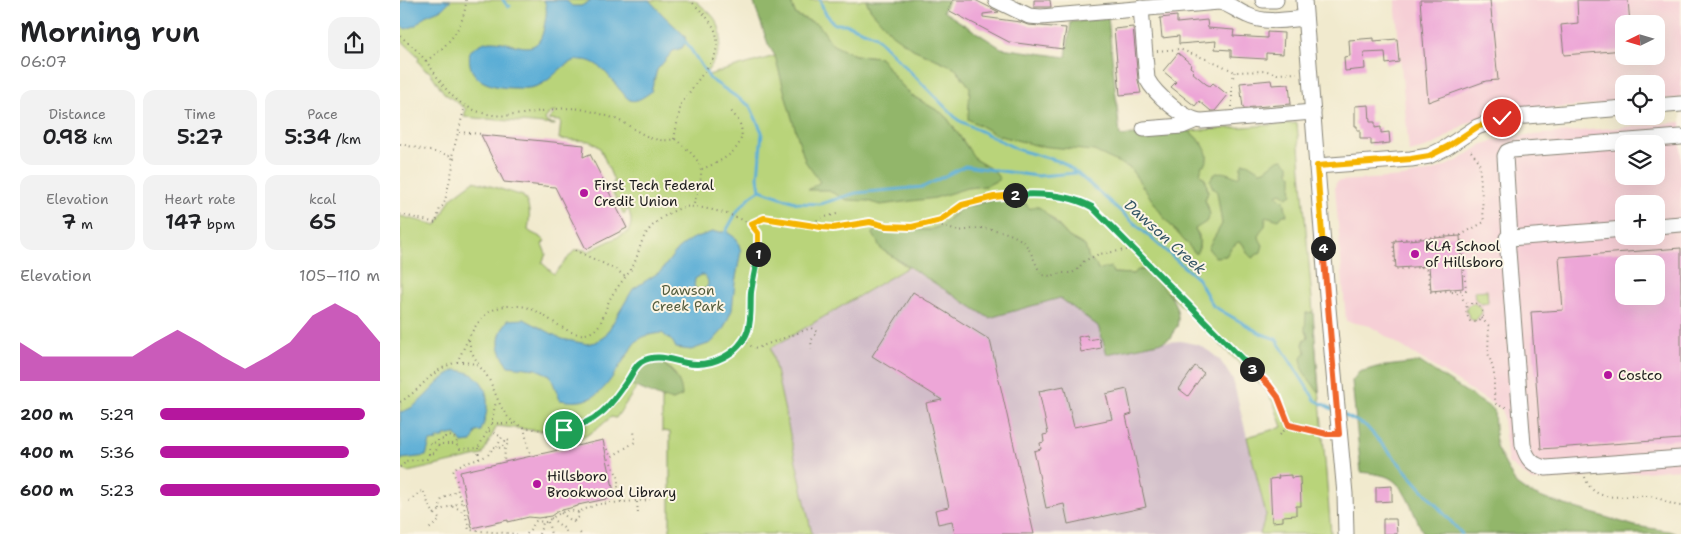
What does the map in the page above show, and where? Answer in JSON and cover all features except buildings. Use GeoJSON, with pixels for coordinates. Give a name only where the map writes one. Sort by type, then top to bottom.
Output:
{"type":"FeatureCollection","features":[{"type":"Feature","properties":{"kind":"street"},"geometry":{"type":"LineString","coordinates":[[996,0],[1016,4],[1030,16],[1041,17],[1219,2],[1239,4],[1247,16],[1268,21],[1305,18]]}},
{"type":"Feature","properties":{"kind":"street"},"geometry":{"type":"LineString","coordinates":[[1263,0],[1276,0]]}},
{"type":"Feature","properties":{"kind":"street"},"geometry":{"type":"LineString","coordinates":[[1304,0],[1345,494],[1346,534]]}},
{"type":"Feature","properties":{"kind":"street"},"geometry":{"type":"LineString","coordinates":[[1141,8],[1147,79],[1151,87],[1185,116],[1194,121]]}},
{"type":"Feature","properties":{"kind":"street"},"geometry":{"type":"LineString","coordinates":[[1665,105],[1681,104]]}},
{"type":"Feature","properties":{"kind":"street"},"geometry":{"type":"LineString","coordinates":[[1317,166],[1429,156],[1447,147],[1477,127],[1502,118],[1615,109]]}},
{"type":"Feature","properties":{"kind":"street"},"geometry":{"type":"LineString","coordinates":[[1144,129],[1182,126],[1194,121],[1313,112]]}},
{"type":"Feature","properties":{"kind":"street"},"geometry":{"type":"LineString","coordinates":[[1510,238],[1506,152],[1681,137]]}},
{"type":"Feature","properties":{"kind":"street"},"geometry":{"type":"LineString","coordinates":[[1665,225],[1681,224]]}},
{"type":"Feature","properties":{"kind":"street"},"geometry":{"type":"LineString","coordinates":[[1615,230],[1507,238],[1524,445],[1530,462],[1546,468],[1681,458]]}},
{"type":"Feature","properties":{"kind":"path"},"geometry":{"type":"LineString","coordinates":[[426,61],[444,48],[452,38],[463,18],[466,0]]}},
{"type":"Feature","properties":{"kind":"path"},"geometry":{"type":"LineString","coordinates":[[674,139],[680,104],[714,58],[716,50],[716,30],[706,15],[690,0]]}},
{"type":"Feature","properties":{"kind":"path"},"geometry":{"type":"LineString","coordinates":[[400,36],[426,61],[443,87],[459,102],[473,110],[487,114],[519,116],[559,108],[580,109],[619,120],[640,134],[652,138],[674,139],[693,153],[702,169],[693,207]]}},
{"type":"Feature","properties":{"kind":"path"},"geometry":{"type":"LineString","coordinates":[[1144,52],[1179,49],[1217,62],[1235,72],[1267,71],[1278,74],[1310,72]]}},
{"type":"Feature","properties":{"kind":"path"},"geometry":{"type":"LineString","coordinates":[[1232,119],[1232,80],[1235,72]]}},
{"type":"Feature","properties":{"kind":"path"},"geometry":{"type":"LineString","coordinates":[[400,214],[436,223],[440,208],[444,205],[465,106]]}},
{"type":"Feature","properties":{"kind":"path"},"geometry":{"type":"LineString","coordinates":[[702,169],[733,153],[738,146],[741,129],[740,123],[731,111]]}},
{"type":"Feature","properties":{"kind":"path"},"geometry":{"type":"LineString","coordinates":[[458,132],[482,134]]}},
{"type":"Feature","properties":{"kind":"path"},"geometry":{"type":"LineString","coordinates":[[400,144],[453,158]]}},
{"type":"Feature","properties":{"kind":"path"},"geometry":{"type":"LineString","coordinates":[[1462,235],[1466,290],[1430,292],[1428,270],[1424,267],[1395,270],[1392,240],[1462,235],[1484,222],[1479,161],[1470,150]]}},
{"type":"Feature","properties":{"kind":"path"},"geometry":{"type":"LineString","coordinates":[[448,186],[452,184]]}},
{"type":"Feature","properties":{"kind":"path"},"geometry":{"type":"LineString","coordinates":[[751,224],[764,218],[833,228],[870,222],[886,226],[912,227],[941,220],[962,205],[1019,194],[1050,195],[1082,202],[1092,207],[1269,385],[1278,397],[1289,425]]}},
{"type":"Feature","properties":{"kind":"path"},"geometry":{"type":"LineString","coordinates":[[457,362],[477,323],[488,313],[499,307],[509,305],[530,308],[567,330],[579,334],[591,333],[600,324],[610,298],[632,268],[644,237],[650,228],[683,208],[693,207],[740,219],[751,224],[758,233],[759,245],[751,292],[749,322],[743,339],[732,353],[712,362],[691,364],[657,358],[640,362],[609,407],[602,414],[583,425],[557,430],[524,427],[516,424],[492,423]]}},
{"type":"Feature","properties":{"kind":"path"},"geometry":{"type":"LineString","coordinates":[[808,225],[821,218],[837,214]]}},
{"type":"Feature","properties":{"kind":"path"},"geometry":{"type":"LineString","coordinates":[[927,224],[935,224],[955,230],[981,228],[1013,235],[1023,241],[1029,248],[1036,266],[1042,275],[1050,276],[1072,273],[1084,262],[1099,254],[1132,249]]}},
{"type":"Feature","properties":{"kind":"path"},"geometry":{"type":"LineString","coordinates":[[575,250],[592,260],[614,268],[625,276]]}},
{"type":"Feature","properties":{"kind":"path"},"geometry":{"type":"LineString","coordinates":[[1462,290],[1463,299],[1468,304]]}},
{"type":"Feature","properties":{"kind":"path"},"geometry":{"type":"LineString","coordinates":[[1447,291],[1462,294]]}},
{"type":"Feature","properties":{"kind":"path"},"geometry":{"type":"LineString","coordinates":[[1473,302],[1479,304],[1482,310],[1481,318],[1476,322],[1470,321],[1466,310],[1468,304],[1473,302]]}},
{"type":"Feature","properties":{"kind":"path"},"geometry":{"type":"LineString","coordinates":[[1481,318],[1488,325],[1488,353],[1494,372],[1496,404],[1503,407],[1520,406]]}},
{"type":"Feature","properties":{"kind":"path"},"geometry":{"type":"LineString","coordinates":[[743,339],[752,347],[757,348],[811,328],[817,332],[811,341],[812,350]]}},
{"type":"Feature","properties":{"kind":"path"},"geometry":{"type":"LineString","coordinates":[[468,340],[471,351],[505,413],[516,424]]}},
{"type":"Feature","properties":{"kind":"path"},"geometry":{"type":"LineString","coordinates":[[400,402],[440,368],[457,362],[468,362],[481,368]]}},
{"type":"Feature","properties":{"kind":"path"},"geometry":{"type":"LineString","coordinates":[[479,458],[478,448],[492,423],[497,398]]}},
{"type":"Feature","properties":{"kind":"path"},"geometry":{"type":"LineString","coordinates":[[1289,425],[1327,434],[1339,430]]}},
{"type":"Feature","properties":{"kind":"path"},"geometry":{"type":"LineString","coordinates":[[1280,435],[1289,425]]}},
{"type":"Feature","properties":{"kind":"path"},"geometry":{"type":"LineString","coordinates":[[524,427],[530,456]]}},
{"type":"Feature","properties":{"kind":"path"},"geometry":{"type":"LineString","coordinates":[[611,457],[635,442],[634,430]]}},
{"type":"Feature","properties":{"kind":"path"},"geometry":{"type":"LineString","coordinates":[[488,431],[502,436],[497,447]]}},
{"type":"Feature","properties":{"kind":"path"},"geometry":{"type":"LineString","coordinates":[[400,466],[403,466],[405,462],[427,459],[430,443],[445,439],[445,436],[453,436],[460,450],[478,448]]}},
{"type":"Feature","properties":{"kind":"path"},"geometry":{"type":"LineString","coordinates":[[504,462],[505,449],[509,441],[506,439],[502,448],[493,448],[488,456],[458,466],[453,472],[457,481],[458,494],[463,502],[469,530],[517,534]]}},
{"type":"Feature","properties":{"kind":"path"},"geometry":{"type":"LineString","coordinates":[[429,454],[435,453],[439,444],[456,444]]}},
{"type":"Feature","properties":{"kind":"path"},"geometry":{"type":"LineString","coordinates":[[607,449],[611,457],[610,462],[618,477],[618,490],[621,502]]}},
{"type":"Feature","properties":{"kind":"path"},"geometry":{"type":"LineString","coordinates":[[1584,465],[1589,486],[1600,495],[1614,498],[1657,497],[1669,504],[1681,506]]}},
{"type":"Feature","properties":{"kind":"path"},"geometry":{"type":"LineString","coordinates":[[409,501],[423,490],[434,514],[440,520],[429,529]]}},
{"type":"Feature","properties":{"kind":"path"},"geometry":{"type":"LineString","coordinates":[[440,510],[439,506],[442,499],[454,492],[458,494]]}},
{"type":"Feature","properties":{"kind":"path"},"geometry":{"type":"LineString","coordinates":[[540,534],[545,522],[555,514],[573,510],[578,512],[598,504],[650,500]]}},
{"type":"Feature","properties":{"kind":"path"},"geometry":{"type":"LineString","coordinates":[[637,501],[638,514]]}},
{"type":"Feature","properties":{"kind":"path"},"geometry":{"type":"LineString","coordinates":[[434,514],[463,502]]}},
{"type":"Feature","properties":{"kind":"path"},"geometry":{"type":"LineString","coordinates":[[451,506],[466,515]]}},
{"type":"Feature","properties":{"kind":"path"},"geometry":{"type":"LineString","coordinates":[[560,513],[574,522],[580,517],[578,512]]}},
{"type":"Feature","properties":{"kind":"path"},"geometry":{"type":"LineString","coordinates":[[544,517],[551,534]]}},
{"type":"Feature","properties":{"kind":"path"},"geometry":{"type":"LineString","coordinates":[[551,518],[566,530],[565,534]]}},
{"type":"Feature","properties":{"kind":"path"},"geometry":{"type":"LineString","coordinates":[[528,534],[536,521],[545,522]]}},
{"type":"Feature","properties":{"kind":"shaded area"},"geometry":{"type":"Polygon","coordinates":[[[1395,0],[1681,0],[1681,98],[1665,99],[1665,75],[1615,75],[1615,103],[1493,114],[1462,126],[1439,142],[1409,152],[1395,0]]]}},
{"type":"Feature","properties":{"kind":"shaded area"},"geometry":{"type":"Polygon","coordinates":[[[1681,122],[1681,469],[1533,481],[1508,463],[1502,410],[1370,326],[1346,321],[1336,183],[1339,181],[1403,177],[1433,171],[1457,161],[1483,144],[1509,137],[1665,125],[1665,123],[1681,122]]]}},
{"type":"Feature","properties":{"kind":"shaded area"},"geometry":{"type":"Polygon","coordinates":[[[908,267],[989,318],[1060,298],[1098,326],[1107,354],[1163,342],[1181,341],[1199,345],[1210,352],[1220,360],[1233,380],[1266,515],[1260,534],[812,534],[771,348],[908,267]]]}},
{"type":"Feature","properties":{"kind":"green space","name":"Dawson Creek Park"},"geometry":{"type":"Polygon","coordinates":[[[400,0],[695,0],[716,21],[721,36],[718,51],[706,73],[708,75],[775,56],[968,148],[945,115],[911,95],[896,79],[880,57],[855,55],[832,45],[819,25],[796,15],[790,0],[866,0],[871,10],[913,49],[954,67],[970,87],[1096,138],[1139,165],[1199,249],[1199,235],[1195,229],[1209,209],[1205,200],[1208,192],[1205,178],[1200,175],[1203,144],[1189,131],[1297,123],[1313,312],[1306,313],[1314,326],[1331,534],[1260,534],[1266,515],[1247,437],[1282,427],[1274,404],[1265,389],[1145,270],[1139,270],[1133,274],[1113,273],[1104,268],[1098,270],[1096,265],[1089,259],[1085,246],[1069,237],[1051,217],[1030,209],[1023,201],[1015,200],[979,202],[970,205],[962,208],[934,229],[913,231],[875,228],[881,249],[908,267],[771,348],[812,534],[670,534],[670,432],[662,431],[662,398],[673,400],[676,375],[661,360],[629,384],[637,387],[616,418],[611,417],[597,429],[576,442],[574,430],[558,433],[497,426],[482,455],[408,472],[400,468],[400,216],[437,225],[451,198],[474,181],[523,196],[529,212],[528,230],[545,241],[542,244],[546,254],[542,263],[554,274],[575,250],[585,250],[587,252],[628,232],[631,220],[628,208],[624,215],[611,189],[614,181],[600,148],[589,141],[559,139],[561,121],[548,120],[556,112],[550,113],[545,119],[547,123],[555,125],[464,117],[466,109],[444,93],[429,71],[425,70],[418,61],[419,57],[400,39],[400,0]]]}},
{"type":"Feature","properties":{"kind":"green space"},"geometry":{"type":"Polygon","coordinates":[[[753,0],[790,0],[796,15],[819,25],[833,45],[855,55],[880,57],[896,79],[911,95],[945,115],[976,160],[993,170],[1000,179],[986,186],[967,188],[935,198],[880,205],[868,201],[847,200],[827,190],[808,190],[820,182],[805,161],[775,56],[768,44],[753,0]]]}},
{"type":"Feature","properties":{"kind":"green space"},"geometry":{"type":"Polygon","coordinates":[[[866,0],[949,0],[943,11],[1001,48],[1066,57],[1071,22],[1108,18],[1120,136],[1189,131],[1200,141],[1207,154],[1206,164],[1202,165],[1200,175],[1205,178],[1208,192],[1205,200],[1210,214],[1206,222],[1195,229],[1199,241],[1199,248],[1196,254],[1165,219],[1130,168],[1094,151],[1039,146],[997,135],[968,119],[970,87],[954,67],[913,49],[892,34],[871,10],[866,0]]]}},
{"type":"Feature","properties":{"kind":"green space"},"geometry":{"type":"Polygon","coordinates":[[[1283,159],[1289,165],[1289,172],[1292,175],[1292,194],[1287,197],[1281,193],[1277,195],[1284,200],[1287,215],[1283,215],[1279,220],[1266,216],[1265,226],[1259,235],[1263,245],[1261,252],[1252,258],[1247,253],[1243,244],[1238,242],[1226,256],[1215,257],[1208,248],[1222,224],[1217,192],[1210,181],[1212,177],[1222,172],[1237,177],[1240,175],[1243,163],[1247,163],[1260,171],[1265,170],[1278,160],[1283,159]]]}},
{"type":"Feature","properties":{"kind":"green space"},"geometry":{"type":"Polygon","coordinates":[[[998,199],[1023,201],[1030,209],[1036,206],[1042,209],[1069,237],[1085,246],[1089,259],[1096,265],[1098,270],[1111,267],[1113,273],[1133,274],[1138,270],[1145,270],[1164,288],[1174,302],[1178,318],[1177,327],[1172,337],[1163,342],[1107,354],[1098,326],[1060,298],[989,318],[881,249],[873,234],[875,228],[929,230],[940,226],[962,208],[998,199]]]}},
{"type":"Feature","properties":{"kind":"green space"},"geometry":{"type":"Polygon","coordinates":[[[1487,290],[1488,303],[1481,304],[1475,299],[1474,291],[1487,290]]]}},
{"type":"Feature","properties":{"kind":"green space"},"geometry":{"type":"Polygon","coordinates":[[[1474,303],[1481,308],[1482,313],[1475,321],[1470,319],[1466,310],[1468,305],[1474,303]]]}},
{"type":"Feature","properties":{"kind":"green space"},"geometry":{"type":"Polygon","coordinates":[[[1313,312],[1319,393],[1303,371],[1301,358],[1306,352],[1303,345],[1304,339],[1307,339],[1308,335],[1305,330],[1306,313],[1313,312]]]}},
{"type":"Feature","properties":{"kind":"green space"},"geometry":{"type":"Polygon","coordinates":[[[661,360],[680,384],[682,396],[673,400],[662,398],[629,384],[639,371],[650,362],[661,360]]]}},
{"type":"Feature","properties":{"kind":"green space"},"geometry":{"type":"Polygon","coordinates":[[[1420,362],[1494,410],[1496,447],[1516,484],[1526,491],[1545,499],[1635,526],[1677,534],[1424,534],[1409,501],[1399,485],[1385,476],[1361,472],[1352,381],[1359,372],[1377,367],[1420,362]]]}},
{"type":"Feature","properties":{"kind":"water"},"geometry":{"type":"Polygon","coordinates":[[[404,0],[451,0],[442,9],[425,16],[415,26],[406,29],[400,26],[400,3],[404,0]]]}},
{"type":"Feature","properties":{"kind":"water"},"geometry":{"type":"Polygon","coordinates":[[[544,0],[566,0],[572,6],[581,6],[592,0],[649,0],[685,36],[686,42],[682,48],[673,51],[657,70],[651,92],[633,101],[628,99],[600,67],[594,63],[582,60],[569,63],[547,81],[534,87],[506,88],[482,81],[472,69],[470,51],[480,44],[491,41],[524,47],[536,44],[541,38],[544,27],[546,10],[544,0]]]}},
{"type":"Feature","properties":{"kind":"water"},"geometry":{"type":"Polygon","coordinates":[[[712,232],[727,232],[737,239],[741,251],[732,310],[723,330],[711,343],[691,350],[676,348],[673,342],[662,333],[643,337],[634,344],[609,383],[594,396],[585,400],[560,400],[550,375],[536,369],[508,366],[500,348],[499,338],[508,320],[524,319],[562,339],[587,344],[596,342],[605,336],[633,289],[661,271],[677,250],[691,239],[712,232]],[[701,275],[695,279],[694,286],[697,290],[703,291],[708,285],[708,281],[705,276],[701,275]]]}},
{"type":"Feature","properties":{"kind":"water"},"geometry":{"type":"Polygon","coordinates":[[[456,370],[468,372],[476,377],[486,392],[487,411],[481,431],[476,432],[472,442],[462,443],[455,434],[444,436],[444,438],[437,438],[437,441],[430,442],[426,456],[402,459],[401,461],[400,412],[415,405],[456,370]]]}},
{"type":"Feature","properties":{"kind":"waterway"},"geometry":{"type":"LineString","coordinates":[[503,0],[508,7],[510,6]]}},
{"type":"Feature","properties":{"kind":"waterway","name":"Dawson Creek"},"geometry":{"type":"LineString","coordinates":[[820,0],[824,11],[834,24],[845,24],[874,35],[958,120],[1019,150],[1062,162],[1077,173],[1198,279],[1213,306],[1262,334],[1276,339],[1315,400],[1332,409]]}},
{"type":"Feature","properties":{"kind":"waterway"},"geometry":{"type":"LineString","coordinates":[[683,42],[686,42],[710,79],[750,106],[762,132],[758,177],[760,190]]}},
{"type":"Feature","properties":{"kind":"waterway"},"geometry":{"type":"LineString","coordinates":[[760,190],[798,203],[820,204],[856,193],[923,187],[965,166],[1037,176],[1077,173]]}},
{"type":"Feature","properties":{"kind":"waterway"},"geometry":{"type":"LineString","coordinates":[[725,233],[738,210],[751,196],[760,190]]}},
{"type":"Feature","properties":{"kind":"waterway","name":"Dawson Creek"},"geometry":{"type":"LineString","coordinates":[[1342,414],[1366,426],[1462,534]]}},
{"type":"Feature","properties":{"kind":"place","name":"First Tech Federal Credit Union"},"geometry":{"type":"Point","coordinates":[584,193]}},
{"type":"Feature","properties":{"kind":"place","name":"KLA School of Hillsboro"},"geometry":{"type":"Point","coordinates":[1415,254]}},
{"type":"Feature","properties":{"kind":"place","name":"Costco"},"geometry":{"type":"Point","coordinates":[1608,375]}},
{"type":"Feature","properties":{"kind":"place","name":"Hillsboro Brookwood Library"},"geometry":{"type":"Point","coordinates":[537,484]}},
{"type":"Feature","properties":{"kind":"route"},"geometry":{"type":"LineString","coordinates":[[564,430],[583,425],[602,414],[620,392],[640,362],[649,359],[667,358],[691,364],[702,364],[723,358],[732,353],[748,330],[751,292],[759,245],[758,233],[751,224],[758,220],[770,218],[796,224],[833,228],[870,222],[886,226],[912,227],[941,220],[962,205],[994,197],[1027,194],[1070,198],[1092,207],[1269,385],[1278,397],[1289,425],[1327,434],[1339,434],[1317,166],[1429,156],[1447,147],[1484,123],[1502,118]]}}]}
